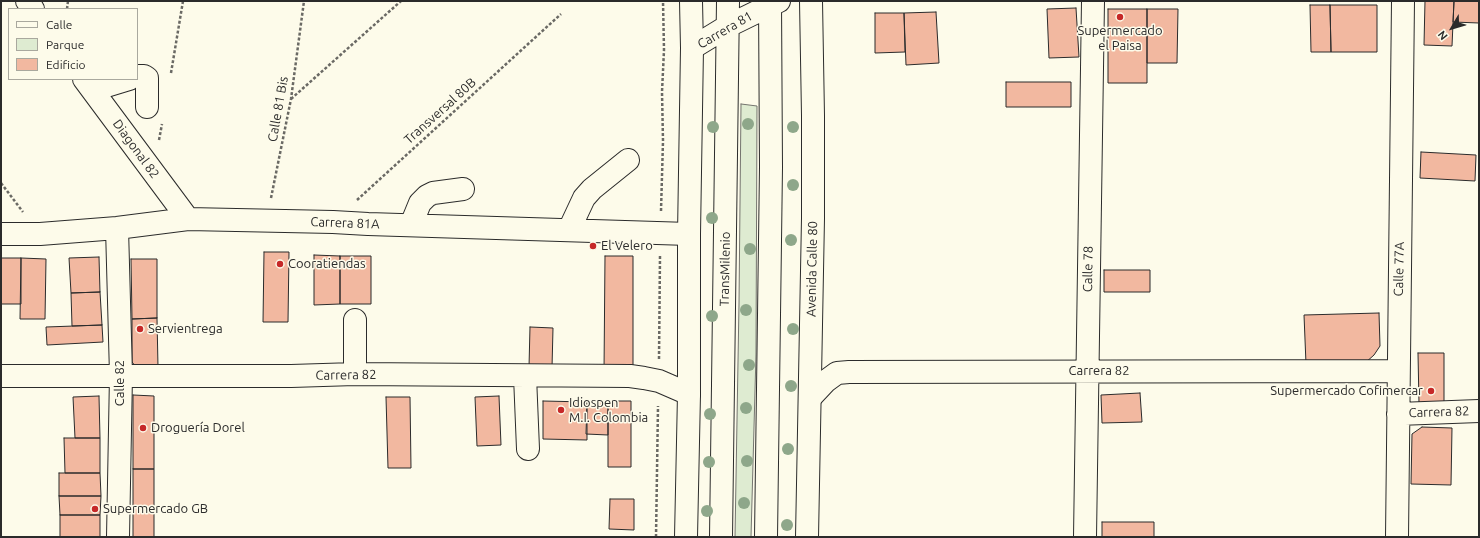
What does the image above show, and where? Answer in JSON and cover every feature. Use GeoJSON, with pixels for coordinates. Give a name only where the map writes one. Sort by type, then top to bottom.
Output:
{"type":"FeatureCollection","features":[{"type":"Feature","properties":{"kind":"main road"},"geometry":{"type":"LineString","coordinates":[[684,536],[689,394],[689,234],[692,1]]}},
{"type":"Feature","properties":{"kind":"main road","name":"TransMilenio"},"geometry":{"type":"LineString","coordinates":[[721,537],[728,1]]}},
{"type":"Feature","properties":{"kind":"main road","name":"Avenida Calle 80"},"geometry":{"type":"LineString","coordinates":[[807,537],[813,140],[811,1]]}},
{"type":"Feature","properties":{"kind":"main road","name":"Calle 78"},"geometry":{"type":"LineString","coordinates":[[1085,537],[1092,1]]}},
{"type":"Feature","properties":{"kind":"main road","name":"Calle 77A"},"geometry":{"type":"LineString","coordinates":[[1397,537],[1403,1]]}},
{"type":"Feature","properties":{"kind":"main road"},"geometry":{"type":"LineString","coordinates":[[766,537],[773,2]]}},
{"type":"Feature","properties":{"kind":"main road","name":"Carrera 81"},"geometry":{"type":"LineString","coordinates":[[692,48],[728,26],[773,2]]}},
{"type":"Feature","properties":{"kind":"main road"},"geometry":{"type":"LineString","coordinates":[[138,76],[144,76],[147,78],[147,107]]}},
{"type":"Feature","properties":{"kind":"main road"},"geometry":{"type":"LineString","coordinates":[[88,85],[122,80]]}},
{"type":"Feature","properties":{"kind":"main road","name":"Diagonal 82"},"geometry":{"type":"LineString","coordinates":[[88,85],[188,219]]}},
{"type":"Feature","properties":{"kind":"main road"},"geometry":{"type":"LineString","coordinates":[[569,230],[584,198],[592,189],[628,160]]}},
{"type":"Feature","properties":{"kind":"main road"},"geometry":{"type":"LineString","coordinates":[[411,225],[420,203],[427,196],[433,193],[463,189]]}},
{"type":"Feature","properties":{"kind":"main road","name":"Carrera 81A"},"geometry":{"type":"LineString","coordinates":[[1,234],[40,234],[117,228],[188,219],[333,222],[689,234]]}},
{"type":"Feature","properties":{"kind":"main road","name":"Calle 82"},"geometry":{"type":"LineString","coordinates":[[117,228],[121,375],[118,537]]}},
{"type":"Feature","properties":{"kind":"main road"},"geometry":{"type":"LineString","coordinates":[[354,320],[354,374]]}},
{"type":"Feature","properties":{"kind":"main road","name":"Carrera 82"},"geometry":{"type":"LineString","coordinates":[[810,398],[826,380],[837,373],[849,372],[1398,371]]}},
{"type":"Feature","properties":{"kind":"main road","name":"Carrera 82"},"geometry":{"type":"LineString","coordinates":[[1,376],[291,376],[354,374],[630,376],[659,381],[689,394]]}},
{"type":"Feature","properties":{"kind":"main road"},"geometry":{"type":"LineString","coordinates":[[525,376],[528,449]]}},
{"type":"Feature","properties":{"kind":"main road","name":"Carrera 82"},"geometry":{"type":"LineString","coordinates":[[1398,414],[1479,411]]}},
{"type":"Feature","properties":{"kind":"path","name":"Calle 81 Bis"},"geometry":{"type":"LineString","coordinates":[[266,220],[291,99],[304,1]]}},
{"type":"Feature","properties":{"kind":"path"},"geometry":{"type":"LineString","coordinates":[[291,99],[401,1]]}},
{"type":"Feature","properties":{"kind":"path"},"geometry":{"type":"LineString","coordinates":[[656,537],[660,234],[663,140],[663,1]]}},
{"type":"Feature","properties":{"kind":"path","name":"Transversal 80B"},"geometry":{"type":"LineString","coordinates":[[333,222],[561,14]]}},
{"type":"Feature","properties":{"kind":"path"},"geometry":{"type":"LineString","coordinates":[[1,183],[40,234]]}},
{"type":"Feature","properties":{"kind":"green space"},"geometry":{"type":"Polygon","coordinates":[[[741,104],[757,106],[756,354],[751,537],[735,537],[741,104]]]}},
{"type":"Feature","properties":{"kind":"building"},"geometry":{"type":"Polygon","coordinates":[[[1425,1],[1454,1],[1452,46],[1424,45],[1425,1]]]}},
{"type":"Feature","properties":{"kind":"building"},"geometry":{"type":"Polygon","coordinates":[[[1454,1],[1479,1],[1479,23],[1453,22],[1454,1]]]}},
{"type":"Feature","properties":{"kind":"building"},"geometry":{"type":"Polygon","coordinates":[[[1310,5],[1330,5],[1331,52],[1311,52],[1310,5]]]}},
{"type":"Feature","properties":{"kind":"building"},"geometry":{"type":"Polygon","coordinates":[[[1330,5],[1377,5],[1377,52],[1331,52],[1330,5]]]}},
{"type":"Feature","properties":{"kind":"building"},"geometry":{"type":"Polygon","coordinates":[[[1076,8],[1079,57],[1049,58],[1047,9],[1076,8]]]}},
{"type":"Feature","properties":{"kind":"building"},"geometry":{"type":"Polygon","coordinates":[[[1108,9],[1147,9],[1147,83],[1108,83],[1108,9]]]}},
{"type":"Feature","properties":{"kind":"building"},"geometry":{"type":"Polygon","coordinates":[[[1147,9],[1178,9],[1177,63],[1147,63],[1147,9]]]}},
{"type":"Feature","properties":{"kind":"building"},"geometry":{"type":"Polygon","coordinates":[[[936,12],[939,63],[906,65],[904,13],[936,12]]]}},
{"type":"Feature","properties":{"kind":"building"},"geometry":{"type":"Polygon","coordinates":[[[875,13],[904,13],[905,52],[875,53],[875,13]]]}},
{"type":"Feature","properties":{"kind":"building"},"geometry":{"type":"Polygon","coordinates":[[[1006,82],[1071,82],[1071,107],[1006,107],[1006,82]]]}},
{"type":"Feature","properties":{"kind":"building"},"geometry":{"type":"Polygon","coordinates":[[[1421,152],[1476,155],[1475,181],[1420,178],[1421,152]]]}},
{"type":"Feature","properties":{"kind":"building"},"geometry":{"type":"Polygon","coordinates":[[[264,252],[289,252],[288,322],[263,322],[264,252]]]}},
{"type":"Feature","properties":{"kind":"building"},"geometry":{"type":"Polygon","coordinates":[[[314,255],[340,256],[340,304],[314,305],[314,255]]]}},
{"type":"Feature","properties":{"kind":"building"},"geometry":{"type":"Polygon","coordinates":[[[340,256],[371,256],[371,304],[340,304],[340,256]]]}},
{"type":"Feature","properties":{"kind":"building"},"geometry":{"type":"Polygon","coordinates":[[[605,256],[633,256],[633,371],[604,371],[605,256]]]}},
{"type":"Feature","properties":{"kind":"building"},"geometry":{"type":"Polygon","coordinates":[[[99,257],[100,292],[71,293],[69,258],[99,257]]]}},
{"type":"Feature","properties":{"kind":"building"},"geometry":{"type":"Polygon","coordinates":[[[1,258],[21,258],[21,304],[1,304],[1,258]]]}},
{"type":"Feature","properties":{"kind":"building"},"geometry":{"type":"Polygon","coordinates":[[[21,258],[46,259],[45,319],[20,319],[21,258]]]}},
{"type":"Feature","properties":{"kind":"building"},"geometry":{"type":"Polygon","coordinates":[[[131,259],[157,259],[157,318],[132,319],[131,259]]]}},
{"type":"Feature","properties":{"kind":"building"},"geometry":{"type":"Polygon","coordinates":[[[1104,270],[1150,270],[1150,292],[1104,292],[1104,270]]]}},
{"type":"Feature","properties":{"kind":"building"},"geometry":{"type":"Polygon","coordinates":[[[100,292],[102,325],[72,326],[71,293],[100,292]]]}},
{"type":"Feature","properties":{"kind":"building"},"geometry":{"type":"Polygon","coordinates":[[[1379,313],[1380,346],[1374,355],[1365,363],[1306,364],[1304,315],[1379,313]]]}},
{"type":"Feature","properties":{"kind":"building"},"geometry":{"type":"Polygon","coordinates":[[[157,318],[158,367],[137,368],[132,362],[132,319],[157,318]]]}},
{"type":"Feature","properties":{"kind":"building"},"geometry":{"type":"Polygon","coordinates":[[[102,325],[103,342],[47,345],[46,327],[102,325]]]}},
{"type":"Feature","properties":{"kind":"building"},"geometry":{"type":"Polygon","coordinates":[[[530,327],[553,328],[552,368],[529,367],[530,327]]]}},
{"type":"Feature","properties":{"kind":"building"},"geometry":{"type":"Polygon","coordinates":[[[1418,353],[1444,353],[1444,404],[1419,404],[1418,353]]]}},
{"type":"Feature","properties":{"kind":"building"},"geometry":{"type":"Polygon","coordinates":[[[1140,393],[1142,422],[1102,423],[1101,395],[1140,393]]]}},
{"type":"Feature","properties":{"kind":"building"},"geometry":{"type":"Polygon","coordinates":[[[133,395],[154,396],[154,469],[133,469],[133,395]]]}},
{"type":"Feature","properties":{"kind":"building"},"geometry":{"type":"Polygon","coordinates":[[[99,396],[100,438],[75,438],[73,397],[99,396]]]}},
{"type":"Feature","properties":{"kind":"building"},"geometry":{"type":"Polygon","coordinates":[[[499,396],[501,445],[477,446],[475,397],[499,396]]]}},
{"type":"Feature","properties":{"kind":"building"},"geometry":{"type":"Polygon","coordinates":[[[386,397],[410,397],[411,468],[388,468],[386,397]]]}},
{"type":"Feature","properties":{"kind":"building"},"geometry":{"type":"Polygon","coordinates":[[[543,401],[587,402],[587,440],[543,439],[543,401]]]}},
{"type":"Feature","properties":{"kind":"building"},"geometry":{"type":"Polygon","coordinates":[[[608,401],[608,435],[586,434],[587,402],[608,401]]]}},
{"type":"Feature","properties":{"kind":"building"},"geometry":{"type":"Polygon","coordinates":[[[608,401],[631,401],[631,467],[608,467],[608,401]]]}},
{"type":"Feature","properties":{"kind":"building"},"geometry":{"type":"Polygon","coordinates":[[[1422,427],[1452,428],[1451,485],[1411,484],[1412,434],[1422,427]]]}},
{"type":"Feature","properties":{"kind":"building"},"geometry":{"type":"Polygon","coordinates":[[[64,438],[100,438],[100,473],[65,473],[64,438]]]}},
{"type":"Feature","properties":{"kind":"building"},"geometry":{"type":"Polygon","coordinates":[[[133,469],[154,469],[154,537],[133,537],[133,469]]]}},
{"type":"Feature","properties":{"kind":"building"},"geometry":{"type":"Polygon","coordinates":[[[59,473],[100,473],[101,496],[59,496],[59,473]]]}},
{"type":"Feature","properties":{"kind":"building"},"geometry":{"type":"Polygon","coordinates":[[[59,496],[101,496],[100,515],[60,515],[59,496]]]}},
{"type":"Feature","properties":{"kind":"building"},"geometry":{"type":"Polygon","coordinates":[[[610,499],[634,499],[634,530],[609,529],[610,499]]]}},
{"type":"Feature","properties":{"kind":"building"},"geometry":{"type":"Polygon","coordinates":[[[60,515],[100,515],[100,537],[60,537],[60,515]]]}},
{"type":"Feature","properties":{"kind":"building"},"geometry":{"type":"Polygon","coordinates":[[[1102,522],[1154,522],[1154,537],[1102,537],[1102,522]]]}},
{"type":"Feature","properties":{"kind":"place","name":"Supermercado el Paisa"},"geometry":{"type":"Point","coordinates":[1120,17]}},
{"type":"Feature","properties":{"kind":"place","name":"El Velero"},"geometry":{"type":"Point","coordinates":[593,246]}},
{"type":"Feature","properties":{"kind":"place","name":"Cooratiendas"},"geometry":{"type":"Point","coordinates":[280,264]}},
{"type":"Feature","properties":{"kind":"place","name":"Servientrega"},"geometry":{"type":"Point","coordinates":[140,329]}},
{"type":"Feature","properties":{"kind":"place","name":"Supermercado Cofimercar"},"geometry":{"type":"Point","coordinates":[1431,391]}},
{"type":"Feature","properties":{"kind":"place","name":"Idiospen M.I. Colombia"},"geometry":{"type":"Point","coordinates":[561,410]}},
{"type":"Feature","properties":{"kind":"place","name":"Droguería Dorel"},"geometry":{"type":"Point","coordinates":[143,428]}},
{"type":"Feature","properties":{"kind":"place","name":"Supermercado GB"},"geometry":{"type":"Point","coordinates":[95,509]}}]}
